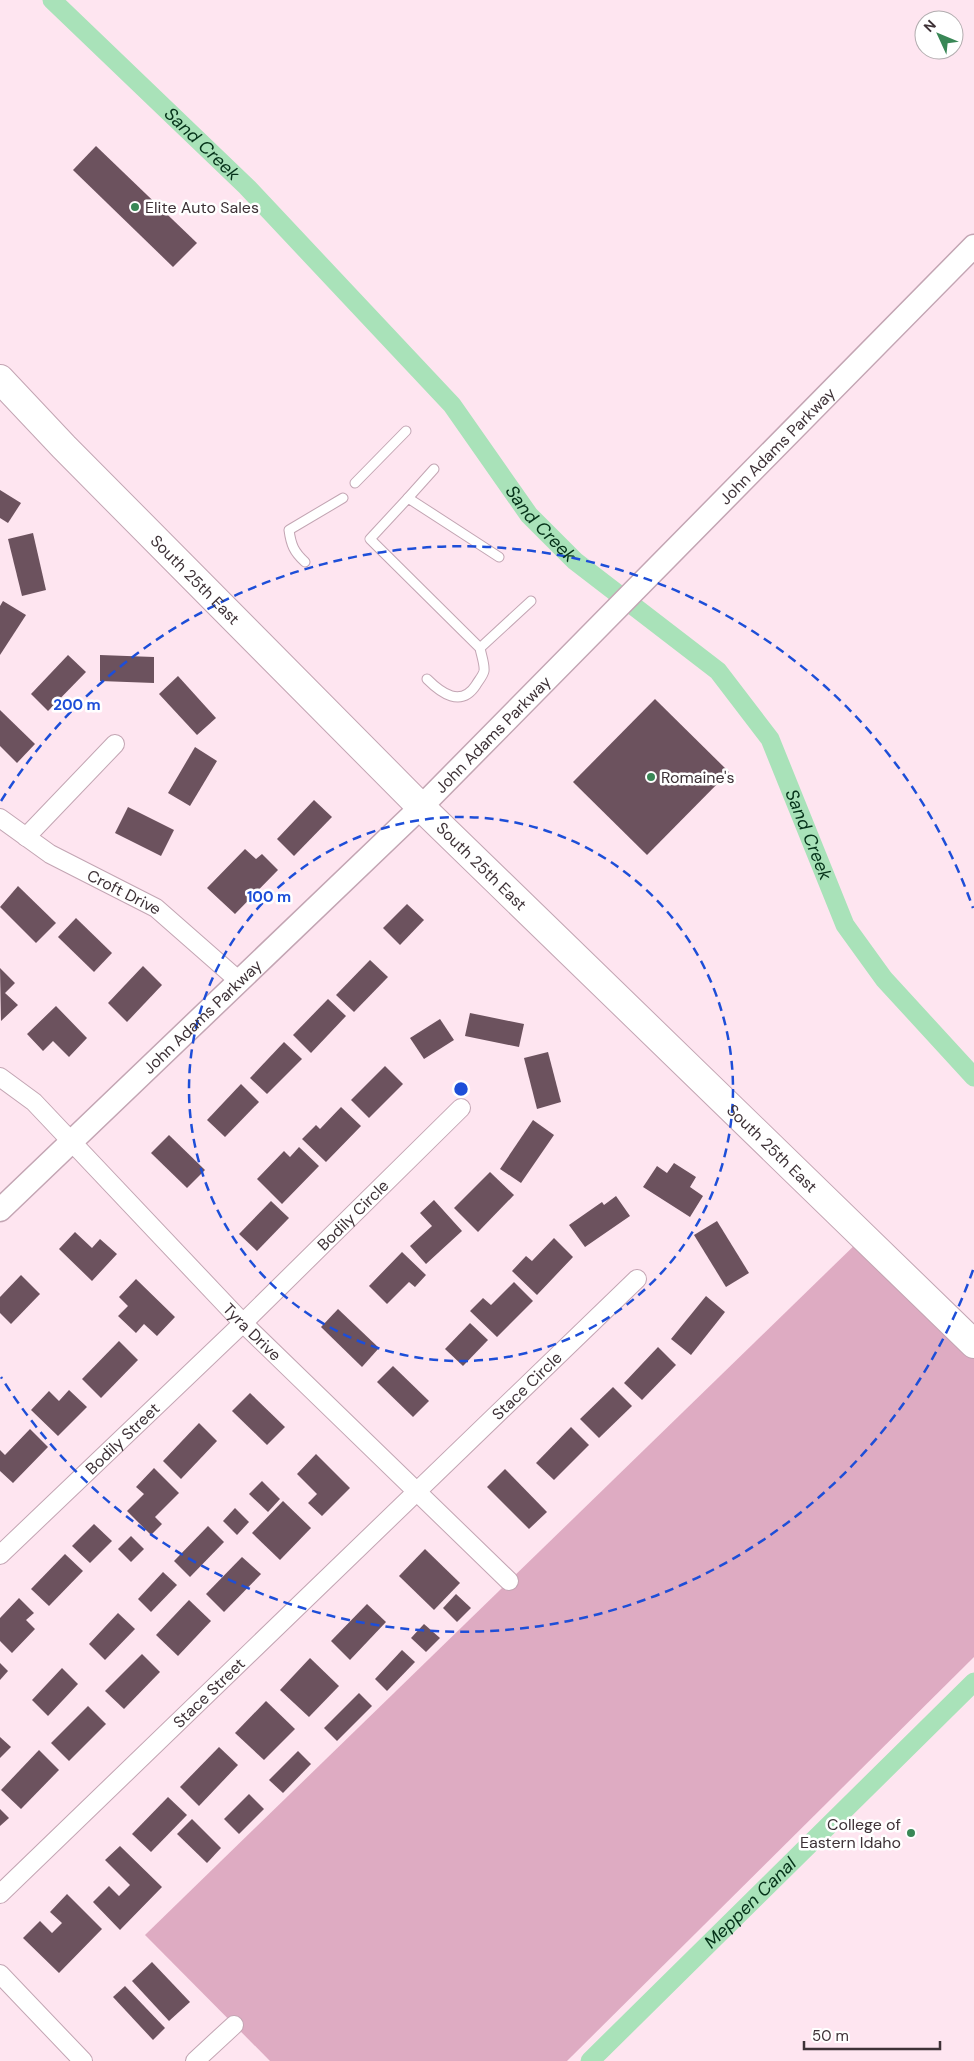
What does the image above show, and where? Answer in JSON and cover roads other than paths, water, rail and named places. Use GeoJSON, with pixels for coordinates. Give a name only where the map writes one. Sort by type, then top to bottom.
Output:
{"type":"FeatureCollection","features":[{"type":"Feature","properties":{"kind":"main road","name":"South 25th East"},"geometry":{"type":"LineString","coordinates":[[0,379],[70,454],[422,808],[974,1344]]}},
{"type":"Feature","properties":{"kind":"street","name":"John Adams Parkway"},"geometry":{"type":"LineString","coordinates":[[0,1210],[238,980],[422,808],[974,246]]}},
{"type":"Feature","properties":{"kind":"street"},"geometry":{"type":"LineString","coordinates":[[26,837],[115,744]]}},
{"type":"Feature","properties":{"kind":"street","name":"Croft Drive"},"geometry":{"type":"LineString","coordinates":[[0,818],[50,854],[156,908],[238,980]]}},
{"type":"Feature","properties":{"kind":"street","name":"Tyra Drive"},"geometry":{"type":"LineString","coordinates":[[0,1077],[34,1102],[243,1323],[510,1581]]}},
{"type":"Feature","properties":{"kind":"street","name":"Bodily Circle"},"geometry":{"type":"LineString","coordinates":[[243,1323],[462,1108]]}},
{"type":"Feature","properties":{"kind":"street","name":"Stace Circle"},"geometry":{"type":"LineString","coordinates":[[419,1491],[637,1279]]}},
{"type":"Feature","properties":{"kind":"street","name":"Bodily Street"},"geometry":{"type":"LineString","coordinates":[[0,1555],[243,1323]]}},
{"type":"Feature","properties":{"kind":"street","name":"Stace Street"},"geometry":{"type":"LineString","coordinates":[[0,1894],[419,1491]]}},
{"type":"Feature","properties":{"kind":"street"},"geometry":{"type":"LineString","coordinates":[[0,1974],[83,2061]]}},
{"type":"Feature","properties":{"kind":"street"},"geometry":{"type":"LineString","coordinates":[[195,2061],[234,2024]]}},
{"type":"Feature","properties":{"kind":"lane"},"geometry":{"type":"LineString","coordinates":[[355,483],[406,431]]}},
{"type":"Feature","properties":{"kind":"lane"},"geometry":{"type":"LineString","coordinates":[[427,679],[440,692],[450,697],[463,696],[474,688],[484,671],[480,648],[370,539],[434,469]]}},
{"type":"Feature","properties":{"kind":"lane"},"geometry":{"type":"LineString","coordinates":[[305,562],[295,553],[291,544],[289,530],[343,498]]}},
{"type":"Feature","properties":{"kind":"lane"},"geometry":{"type":"LineString","coordinates":[[408,498],[499,557]]}},
{"type":"Feature","properties":{"kind":"lane"},"geometry":{"type":"LineString","coordinates":[[480,648],[531,601]]}},
{"type":"Feature","properties":{"kind":"waterway","name":"Sand Creek"},"geometry":{"type":"LineString","coordinates":[[52,0],[247,187],[452,405],[529,515],[575,561],[718,671],[770,739],[845,925],[884,979],[974,1077]]}},
{"type":"Feature","properties":{"kind":"waterway","name":"Meppen Canal"},"geometry":{"type":"LineString","coordinates":[[590,2061],[974,1682]]}},
{"type":"Feature","properties":{"kind":"place","name":"Elite Auto Sales"},"geometry":{"type":"Point","coordinates":[135,207]}},
{"type":"Feature","properties":{"kind":"place","name":"Romaine's"},"geometry":{"type":"Point","coordinates":[651,777]}},
{"type":"Feature","properties":{"kind":"place","name":"College of Eastern Idaho"},"geometry":{"type":"Point","coordinates":[911,1833]}}]}
